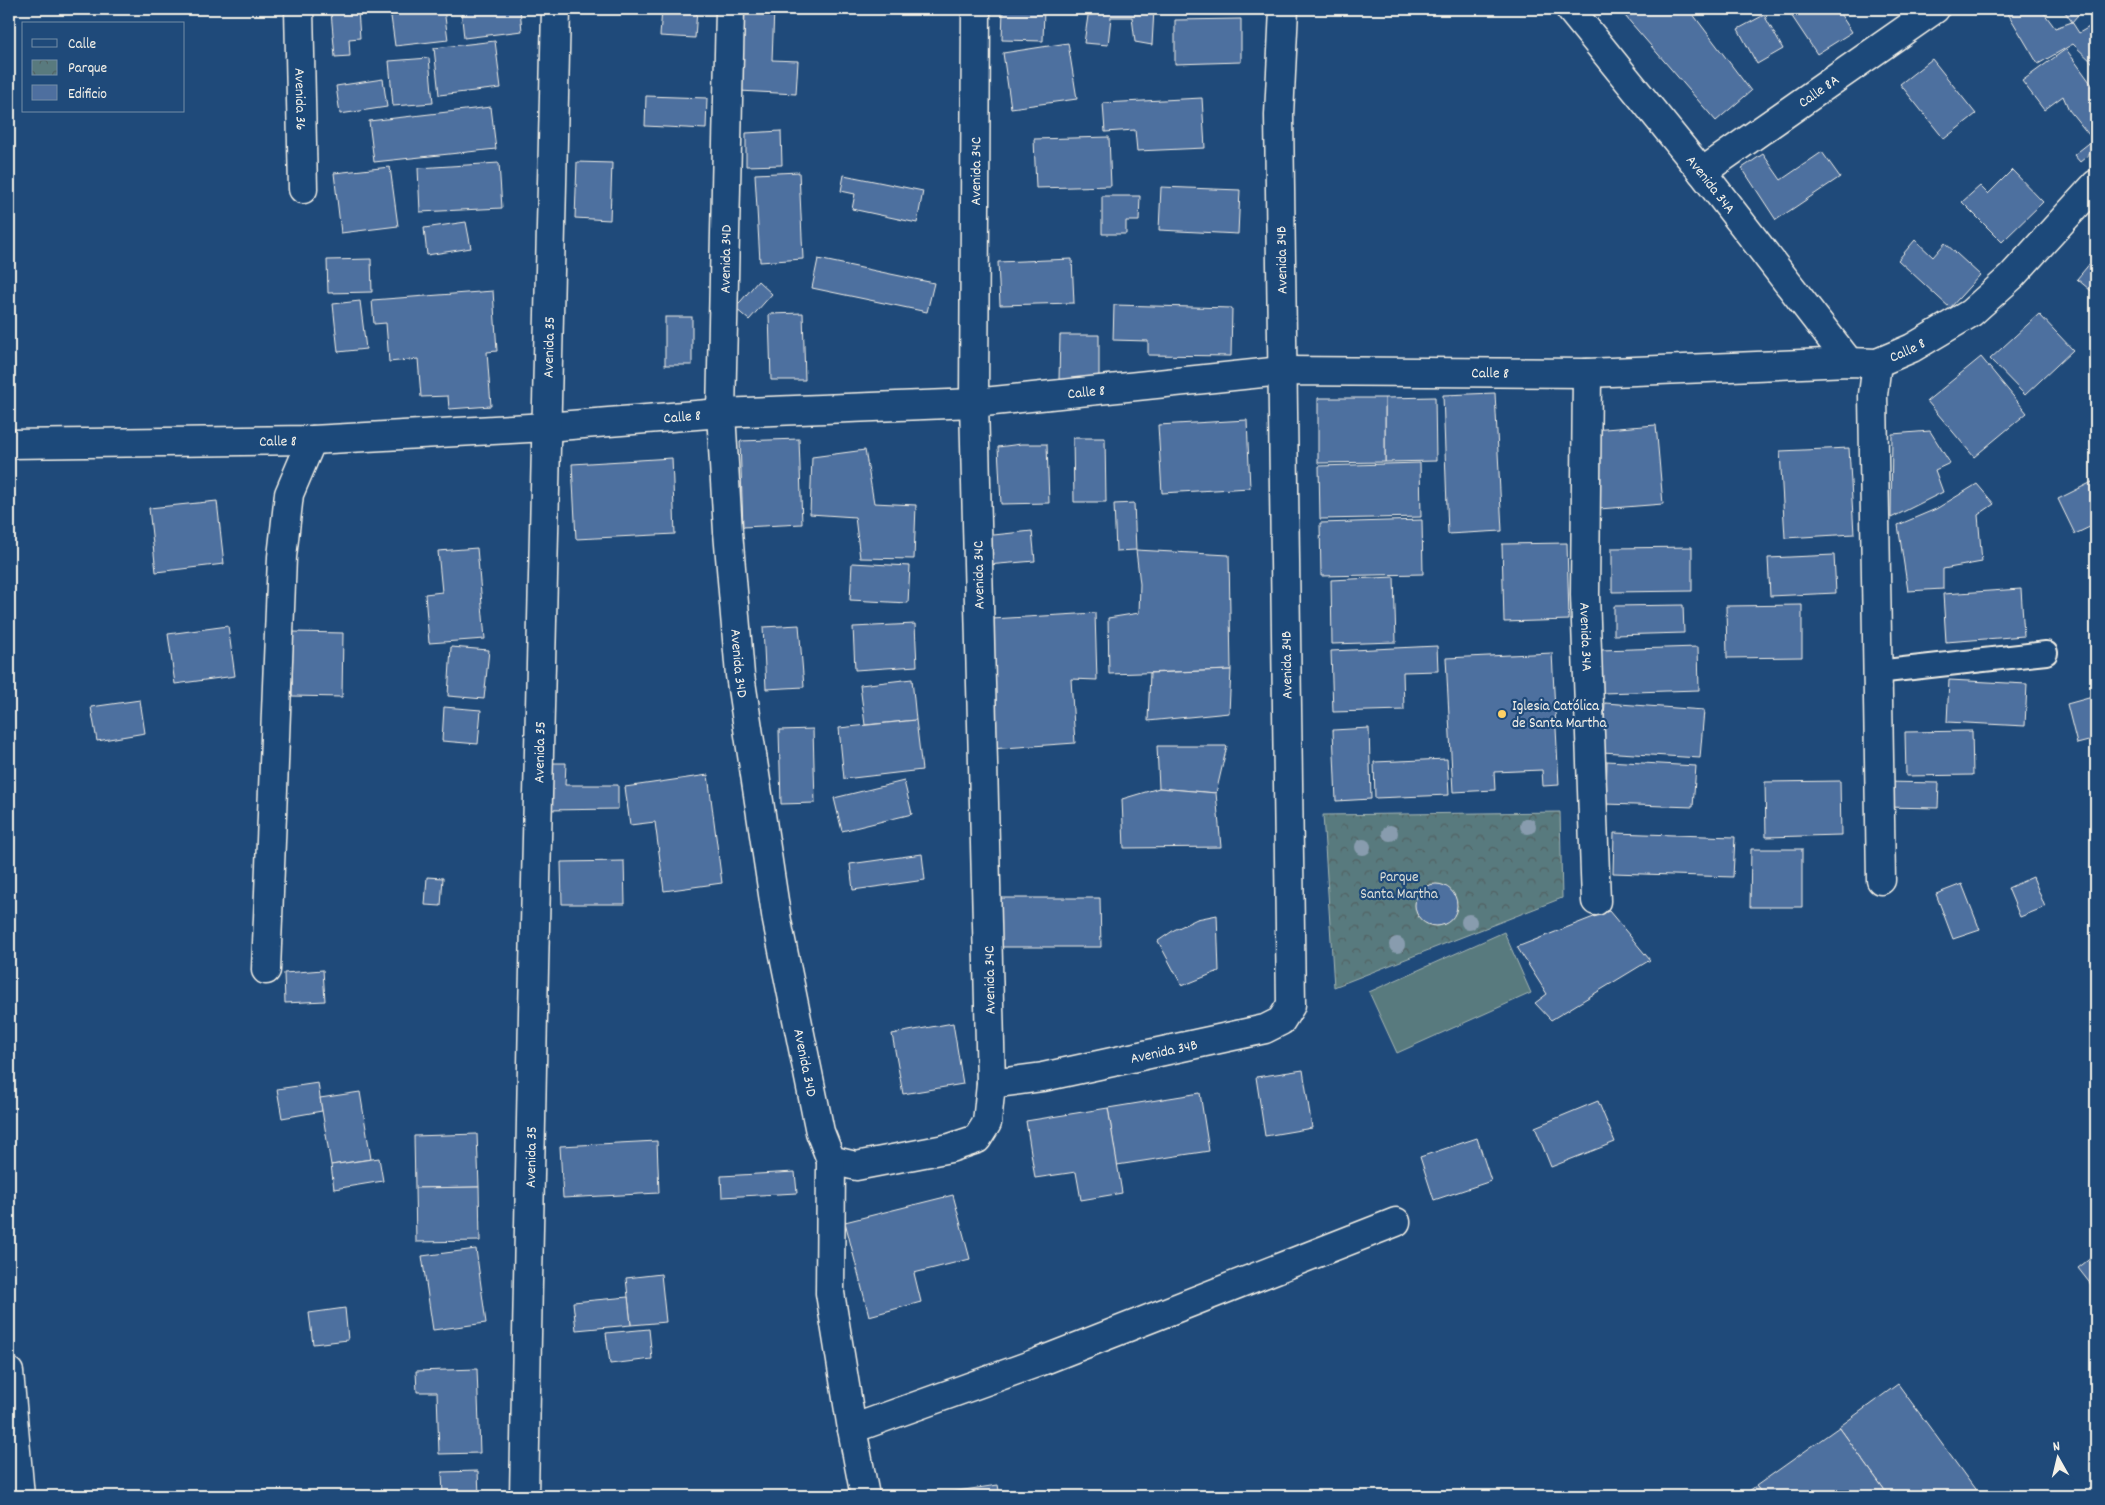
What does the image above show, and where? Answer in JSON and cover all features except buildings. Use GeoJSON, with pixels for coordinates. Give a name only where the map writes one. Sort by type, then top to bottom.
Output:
{"type":"FeatureCollection","features":[{"type":"Feature","properties":{"kind":"street","name":"Avenida 36"},"geometry":{"type":"LineString","coordinates":[[299,9],[303,189]]}},
{"type":"Feature","properties":{"kind":"street","name":"Avenida 35"},"geometry":{"type":"LineString","coordinates":[[524,1496],[556,9]]}},
{"type":"Feature","properties":{"kind":"street","name":"Avenida 34D"},"geometry":{"type":"LineString","coordinates":[[730,9],[721,413],[728,532],[740,675],[777,921],[820,1132],[831,1160]]}},
{"type":"Feature","properties":{"kind":"street","name":"Avenida 34C"},"geometry":{"type":"LineString","coordinates":[[831,1160],[856,1166],[950,1148],[977,1139],[987,1123],[991,1084],[974,403],[976,9]]}},
{"type":"Feature","properties":{"kind":"street","name":"Avenida 34B"},"geometry":{"type":"LineString","coordinates":[[991,1084],[1043,1076],[1265,1029],[1281,1021],[1291,1005],[1279,116],[1284,9]]}},
{"type":"Feature","properties":{"kind":"street","name":"Avenida 34A"},"geometry":{"type":"LineString","coordinates":[[1570,9],[1702,172],[1849,362]]}},
{"type":"Feature","properties":{"kind":"street","name":"Calle 8A"},"geometry":{"type":"LineString","coordinates":[[1702,172],[1936,9]]}},
{"type":"Feature","properties":{"kind":"street","name":"Calle 8"},"geometry":{"type":"LineString","coordinates":[[9,444],[312,440],[546,427],[721,413],[974,403],[1282,370],[1587,373],[1849,362],[1877,363],[1912,348],[1971,313],[2011,277],[2096,184]]}},
{"type":"Feature","properties":{"kind":"street"},"geometry":{"type":"LineString","coordinates":[[1877,363],[1873,395],[1881,880]]}},
{"type":"Feature","properties":{"kind":"street","name":"Avenida 34A"},"geometry":{"type":"LineString","coordinates":[[1587,373],[1585,595],[1596,901]]}},
{"type":"Feature","properties":{"kind":"street"},"geometry":{"type":"LineString","coordinates":[[266,970],[282,557],[289,494],[312,440]]}},
{"type":"Feature","properties":{"kind":"street"},"geometry":{"type":"LineString","coordinates":[[831,1160],[830,1293],[852,1429],[866,1496]]}},
{"type":"Feature","properties":{"kind":"street"},"geometry":{"type":"LineString","coordinates":[[852,1429],[1039,1362],[1396,1222]]}},
{"type":"Feature","properties":{"kind":"street"},"geometry":{"type":"LineString","coordinates":[[9,1372],[20,1496]]}},
{"type":"Feature","properties":{"kind":"lane"},"geometry":{"type":"LineString","coordinates":[[1877,672],[2046,653]]}},
{"type":"Feature","properties":{"kind":"green space","name":"Parque Santa Martha"},"geometry":{"type":"Polygon","coordinates":[[[1560,812],[1562,898],[1334,987],[1323,815],[1560,812]]]}},
{"type":"Feature","properties":{"kind":"green space"},"geometry":{"type":"Polygon","coordinates":[[[1504,932],[1531,993],[1397,1053],[1369,992],[1504,932]]]}},
{"type":"Feature","properties":{"kind":"place","name":"Iglesia Católica de Santa Martha"},"geometry":{"type":"Point","coordinates":[1502,714]}}]}
